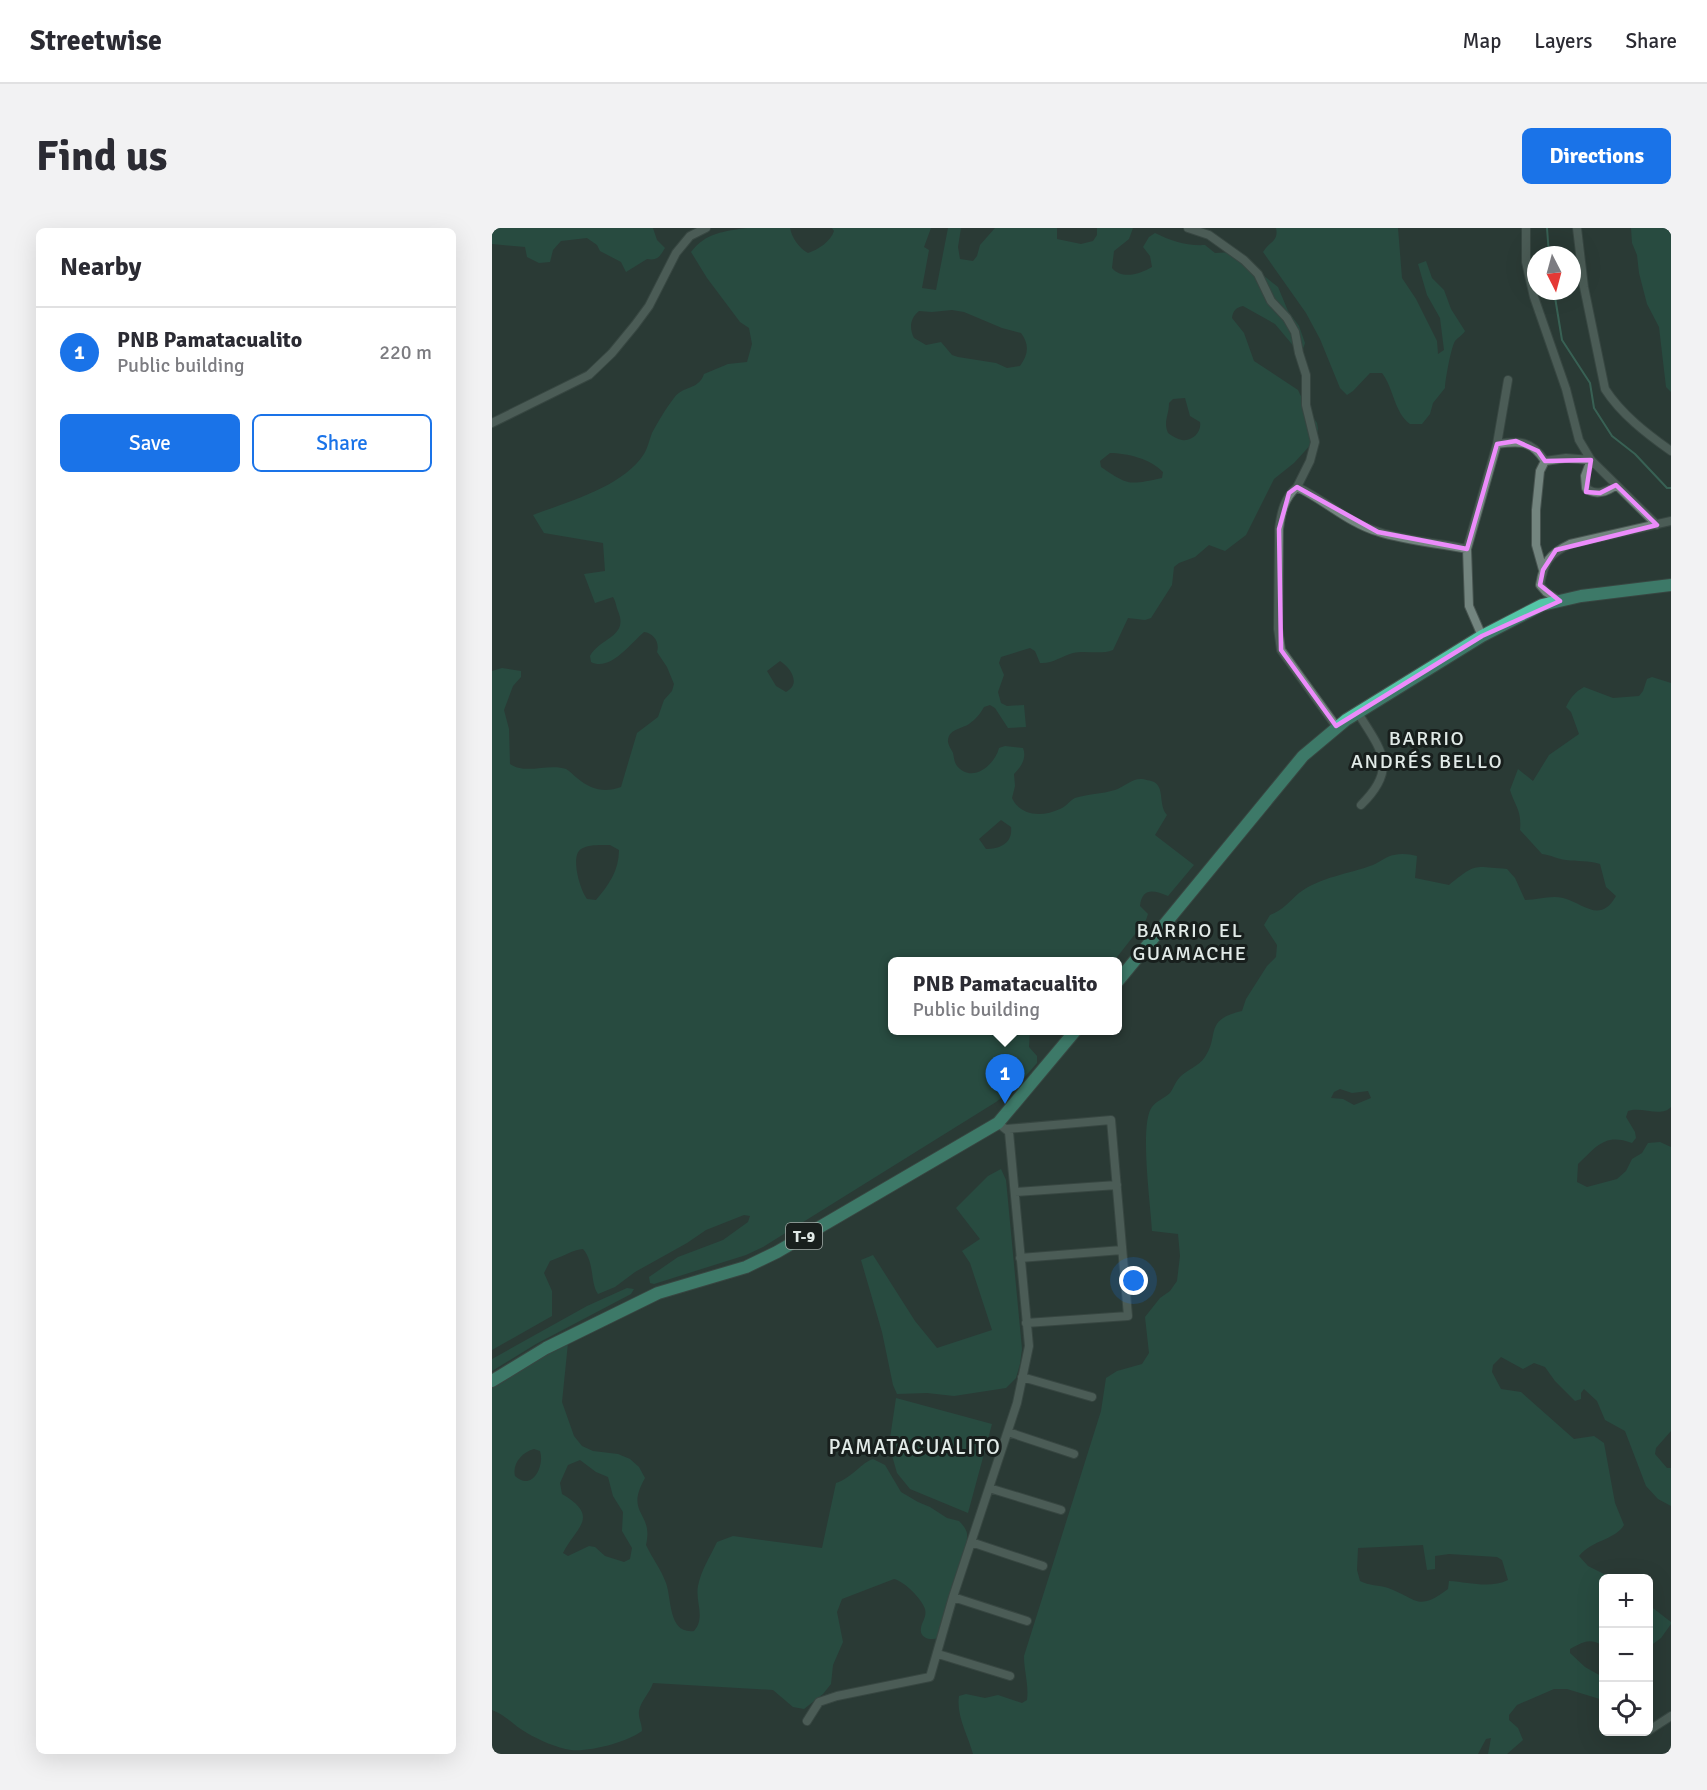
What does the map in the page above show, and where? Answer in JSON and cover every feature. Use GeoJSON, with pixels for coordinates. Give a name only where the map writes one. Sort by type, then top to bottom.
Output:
{"type":"FeatureCollection","features":[{"type":"Feature","properties":{"kind":"highway"},"geometry":{"type":"LineString","coordinates":[[1122,976],[1303,756],[1336,726],[1482,636],[1542,605],[1581,596],[1671,585]]}},
{"type":"Feature","properties":{"kind":"highway","name":"T-9"},"geometry":{"type":"LineString","coordinates":[[492,1381],[546,1348],[658,1293],[746,1267],[777,1252],[1002,1126],[1072,1035]]}},
{"type":"Feature","properties":{"kind":"street"},"geometry":{"type":"LineString","coordinates":[[492,423],[589,375],[612,353],[635,325],[648,306],[676,253],[690,236],[706,228]]}},
{"type":"Feature","properties":{"kind":"street"},"geometry":{"type":"LineString","coordinates":[[1188,228],[1209,235],[1244,260],[1258,274],[1271,301],[1287,318],[1295,332],[1306,375],[1306,405],[1315,442],[1310,461],[1297,487],[1289,493],[1281,514],[1278,629],[1281,650],[1336,726]]}},
{"type":"Feature","properties":{"kind":"street"},"geometry":{"type":"LineString","coordinates":[[1526,228],[1526,262],[1534,297],[1566,389],[1580,440],[1591,460],[1657,525]]}},
{"type":"Feature","properties":{"kind":"street"},"geometry":{"type":"LineString","coordinates":[[1576,228],[1584,287],[1605,389],[1612,401],[1638,426],[1671,452]]}},
{"type":"Feature","properties":{"kind":"street"},"geometry":{"type":"LineString","coordinates":[[1482,636],[1469,606],[1467,549],[1497,444],[1508,380]]}},
{"type":"Feature","properties":{"kind":"street"},"geometry":{"type":"LineString","coordinates":[[1497,444],[1516,441],[1528,444],[1538,450],[1545,461]]}},
{"type":"Feature","properties":{"kind":"street"},"geometry":{"type":"LineString","coordinates":[[1545,461],[1566,458],[1591,460]]}},
{"type":"Feature","properties":{"kind":"street"},"geometry":{"type":"LineString","coordinates":[[1591,460],[1585,476],[1586,488],[1591,492],[1600,493],[1616,485]]}},
{"type":"Feature","properties":{"kind":"street"},"geometry":{"type":"LineString","coordinates":[[1543,570],[1536,545],[1536,510],[1540,471],[1545,461]]}},
{"type":"Feature","properties":{"kind":"street"},"geometry":{"type":"LineString","coordinates":[[1297,487],[1334,510],[1378,532],[1467,549]]}},
{"type":"Feature","properties":{"kind":"street"},"geometry":{"type":"LineString","coordinates":[[1560,601],[1540,585],[1543,570],[1556,550],[1570,544],[1671,521]]}},
{"type":"Feature","properties":{"kind":"street"},"geometry":{"type":"LineString","coordinates":[[1358,713],[1384,758],[1382,774],[1375,791],[1361,804]]}},
{"type":"Feature","properties":{"kind":"street"},"geometry":{"type":"LineString","coordinates":[[1002,1126],[1111,1120],[1128,1316],[1026,1323]]}},
{"type":"Feature","properties":{"kind":"street"},"geometry":{"type":"LineString","coordinates":[[807,1721],[819,1702],[837,1696],[930,1677],[938,1654],[953,1597],[1017,1403],[1029,1346],[1009,1132],[1002,1126]]}},
{"type":"Feature","properties":{"kind":"street"},"geometry":{"type":"LineString","coordinates":[[1014,1192],[1116,1185]]}},
{"type":"Feature","properties":{"kind":"street"},"geometry":{"type":"LineString","coordinates":[[1020,1258],[1122,1250]]}},
{"type":"Feature","properties":{"kind":"street"},"geometry":{"type":"LineString","coordinates":[[1022,1377],[1092,1397]]}},
{"type":"Feature","properties":{"kind":"street"},"geometry":{"type":"LineString","coordinates":[[1008,1432],[1074,1454]]}},
{"type":"Feature","properties":{"kind":"street"},"geometry":{"type":"LineString","coordinates":[[989,1488],[1060,1510]]}},
{"type":"Feature","properties":{"kind":"street"},"geometry":{"type":"LineString","coordinates":[[971,1542],[1043,1566]]}},
{"type":"Feature","properties":{"kind":"street"},"geometry":{"type":"LineString","coordinates":[[953,1597],[1027,1621]]}},
{"type":"Feature","properties":{"kind":"street"},"geometry":{"type":"LineString","coordinates":[[938,1654],[1010,1676]]}},
{"type":"Feature","properties":{"kind":"street"},"geometry":{"type":"LineString","coordinates":[[1653,1728],[1671,1716]]}},
{"type":"Feature","properties":{"kind":"highlighted area"},"geometry":{"type":"Polygon","coordinates":[[[1516,441],[1538,451],[1545,461],[1591,460],[1586,492],[1600,493],[1616,485],[1657,525],[1556,550],[1543,570],[1540,585],[1560,601],[1482,636],[1336,726],[1281,650],[1279,529],[1289,493],[1297,487],[1378,532],[1467,549],[1497,444],[1516,441]]]}},
{"type":"Feature","properties":{"kind":"green space"},"geometry":{"type":"Polygon","coordinates":[[[492,228],[653,228],[657,240],[665,248],[656,259],[647,259],[626,272],[621,262],[600,251],[597,245],[587,238],[561,241],[553,250],[550,262],[539,263],[527,257],[525,247],[492,244],[492,228]]]}},
{"type":"Feature","properties":{"kind":"green space"},"geometry":{"type":"Polygon","coordinates":[[[747,228],[790,228],[796,242],[808,253],[827,242],[834,231],[832,228],[931,228],[924,247],[929,250],[922,288],[936,290],[948,228],[961,228],[958,247],[960,259],[973,261],[980,245],[995,228],[1057,228],[1057,239],[1081,244],[1093,241],[1097,235],[1097,228],[1133,228],[1129,239],[1114,251],[1112,268],[1126,275],[1137,274],[1152,267],[1150,256],[1143,247],[1149,237],[1155,233],[1191,245],[1205,245],[1215,253],[1234,252],[1278,287],[1288,311],[1299,326],[1305,343],[1303,349],[1296,349],[1275,324],[1243,306],[1235,310],[1232,318],[1244,333],[1254,361],[1298,390],[1317,423],[1318,429],[1315,440],[1294,463],[1274,479],[1246,535],[1225,551],[1209,545],[1195,557],[1174,567],[1172,585],[1151,618],[1145,620],[1128,618],[1113,650],[1073,653],[1044,663],[1040,663],[1035,651],[1030,648],[1001,657],[999,663],[1004,675],[998,692],[1001,703],[1007,706],[1024,705],[1026,727],[1008,728],[995,708],[990,705],[984,707],[978,716],[953,732],[948,738],[956,764],[969,773],[976,773],[988,766],[999,748],[1005,746],[1023,748],[1023,762],[1014,774],[1015,786],[1012,798],[1021,809],[1033,814],[1053,812],[1075,798],[1115,790],[1137,779],[1154,782],[1159,788],[1167,815],[1155,835],[1194,865],[1168,896],[1150,892],[1143,896],[1140,906],[1148,914],[1146,920],[1117,957],[888,957],[888,1035],[1030,1035],[1029,1047],[1037,1056],[1037,1063],[1016,1087],[996,1102],[763,1247],[746,1255],[654,1284],[650,1283],[649,1277],[678,1257],[723,1240],[748,1222],[750,1216],[744,1215],[706,1230],[635,1272],[615,1287],[598,1294],[589,1260],[583,1249],[550,1261],[544,1273],[552,1291],[552,1316],[492,1350],[492,671],[502,668],[521,671],[521,677],[513,686],[504,710],[509,729],[510,764],[523,769],[552,767],[566,769],[593,788],[609,790],[621,787],[637,733],[658,717],[664,700],[672,691],[674,684],[657,652],[658,645],[655,639],[648,633],[644,632],[613,660],[598,664],[591,662],[590,656],[617,632],[620,626],[613,597],[595,603],[584,574],[605,571],[603,543],[544,533],[533,515],[578,499],[623,476],[644,454],[654,429],[678,394],[698,383],[704,374],[728,364],[747,362],[752,344],[749,328],[740,322],[707,278],[691,252],[709,237],[747,228]],[[919,311],[911,323],[914,338],[926,345],[941,342],[952,355],[958,357],[996,363],[1007,368],[1020,366],[1027,346],[1021,333],[1002,328],[964,312],[919,311]],[[1185,398],[1173,399],[1169,403],[1166,422],[1168,433],[1182,440],[1193,438],[1198,433],[1200,422],[1190,416],[1185,398]],[[1110,453],[1100,461],[1101,467],[1124,481],[1136,483],[1162,478],[1163,472],[1158,467],[1131,456],[1110,453]],[[780,661],[767,671],[776,686],[786,692],[791,689],[794,680],[791,671],[780,661]],[[1001,820],[979,839],[986,849],[996,848],[1008,841],[1011,827],[1001,820]],[[610,845],[587,846],[578,853],[577,873],[587,899],[596,900],[615,871],[619,850],[610,845]]]}},
{"type":"Feature","properties":{"kind":"green space"},"geometry":{"type":"Polygon","coordinates":[[[1276,228],[1398,228],[1402,278],[1416,299],[1437,341],[1438,354],[1444,350],[1440,318],[1427,295],[1418,264],[1426,261],[1432,278],[1444,290],[1451,309],[1465,331],[1453,344],[1445,388],[1433,403],[1430,414],[1422,424],[1410,424],[1405,419],[1382,373],[1370,373],[1347,395],[1340,388],[1320,339],[1306,313],[1263,252],[1275,239],[1276,228]]]}},
{"type":"Feature","properties":{"kind":"green space"},"geometry":{"type":"Polygon","coordinates":[[[1631,228],[1671,228],[1671,392],[1666,387],[1659,327],[1647,304],[1637,255],[1632,243],[1631,228]]]}},
{"type":"Feature","properties":{"kind":"green space"},"geometry":{"type":"Polygon","coordinates":[[[1652,677],[1671,683],[1671,1107],[1662,1112],[1628,1111],[1626,1117],[1636,1138],[1632,1143],[1615,1140],[1596,1147],[1578,1164],[1577,1182],[1587,1187],[1617,1179],[1626,1171],[1632,1159],[1642,1153],[1648,1143],[1660,1142],[1671,1147],[1671,1431],[1656,1448],[1655,1454],[1667,1468],[1671,1468],[1671,1506],[1658,1499],[1646,1486],[1625,1431],[1605,1420],[1597,1401],[1584,1389],[1581,1399],[1575,1401],[1545,1367],[1534,1363],[1523,1369],[1501,1357],[1493,1365],[1492,1372],[1501,1389],[1521,1392],[1574,1439],[1594,1436],[1604,1443],[1615,1503],[1624,1525],[1615,1534],[1590,1547],[1579,1556],[1588,1566],[1604,1574],[1599,1574],[1599,1644],[1587,1642],[1570,1649],[1570,1653],[1585,1667],[1599,1675],[1599,1699],[1567,1689],[1554,1689],[1517,1705],[1509,1715],[1509,1720],[1518,1728],[1523,1740],[1507,1754],[1488,1754],[1491,1738],[1486,1739],[1478,1754],[973,1754],[961,1718],[959,1696],[966,1694],[985,1698],[998,1695],[1022,1703],[1027,1700],[1024,1656],[1101,1411],[1106,1378],[1117,1371],[1142,1364],[1149,1353],[1145,1317],[1177,1281],[1180,1256],[1178,1234],[1152,1231],[1146,1147],[1148,1116],[1152,1107],[1170,1093],[1180,1077],[1205,1057],[1217,1024],[1222,1019],[1242,1011],[1246,999],[1267,966],[1276,957],[1277,945],[1264,925],[1270,915],[1316,883],[1373,865],[1391,856],[1403,854],[1417,856],[1415,878],[1449,885],[1471,869],[1481,867],[1507,869],[1515,878],[1525,900],[1558,897],[1592,910],[1604,909],[1616,896],[1606,887],[1600,864],[1542,854],[1520,830],[1519,813],[1510,790],[1518,769],[1533,781],[1549,755],[1579,734],[1571,712],[1566,707],[1578,691],[1584,687],[1613,698],[1639,696],[1647,679],[1652,677]],[[1340,1089],[1334,1092],[1331,1098],[1343,1099],[1354,1105],[1371,1098],[1368,1091],[1352,1093],[1340,1089]],[[1423,1545],[1358,1548],[1357,1570],[1360,1581],[1388,1588],[1418,1601],[1423,1602],[1438,1596],[1448,1589],[1449,1581],[1486,1585],[1508,1580],[1502,1560],[1497,1557],[1449,1554],[1435,1556],[1435,1569],[1427,1570],[1423,1545]]]}},
{"type":"Feature","properties":{"kind":"green space"},"geometry":{"type":"Polygon","coordinates":[[[1001,1169],[1006,1180],[1022,1349],[1016,1378],[1006,1388],[954,1396],[927,1393],[897,1394],[861,1260],[873,1255],[915,1321],[937,1348],[992,1330],[970,1263],[962,1251],[980,1239],[956,1208],[988,1176],[1001,1169]]]}},
{"type":"Feature","properties":{"kind":"green space"},"geometry":{"type":"Polygon","coordinates":[[[627,1288],[634,1289],[631,1294],[536,1344],[492,1371],[492,1359],[587,1306],[627,1288]]]}},
{"type":"Feature","properties":{"kind":"green space"},"geometry":{"type":"Polygon","coordinates":[[[568,1343],[562,1402],[574,1436],[582,1446],[593,1451],[618,1454],[630,1459],[639,1467],[645,1478],[637,1499],[646,1525],[646,1545],[664,1578],[672,1614],[680,1627],[694,1631],[697,1626],[700,1615],[699,1580],[717,1542],[733,1536],[822,1548],[836,1483],[873,1459],[885,1465],[901,1492],[947,1518],[959,1521],[966,1531],[964,1556],[947,1602],[938,1638],[929,1639],[922,1634],[921,1628],[925,1614],[923,1605],[907,1587],[894,1579],[842,1599],[837,1612],[843,1642],[833,1665],[831,1684],[823,1694],[804,1709],[793,1707],[773,1690],[653,1683],[639,1711],[642,1731],[618,1742],[598,1748],[571,1750],[548,1743],[522,1730],[492,1710],[492,1387],[568,1343]],[[534,1449],[519,1459],[515,1467],[515,1476],[521,1480],[532,1479],[539,1470],[540,1451],[534,1449]],[[580,1460],[568,1465],[560,1483],[562,1494],[574,1502],[583,1516],[579,1529],[563,1553],[568,1556],[589,1546],[595,1547],[605,1556],[624,1562],[630,1559],[632,1548],[622,1531],[623,1512],[613,1496],[608,1477],[596,1472],[580,1460]]]}},
{"type":"Feature","properties":{"kind":"green space"},"geometry":{"type":"Polygon","coordinates":[[[896,1398],[992,1424],[968,1513],[910,1489],[897,1473],[889,1445],[896,1398]]]}},
{"type":"Feature","properties":{"kind":"green space"},"geometry":{"type":"Polygon","coordinates":[[[1653,1608],[1671,1622],[1661,1638],[1653,1644],[1653,1608]]]}},
{"type":"Feature","properties":{"kind":"waterway"},"geometry":{"type":"LineString","coordinates":[[1547,228],[1548,246]]}},
{"type":"Feature","properties":{"kind":"waterway"},"geometry":{"type":"LineString","coordinates":[[1555,300],[1562,340],[1590,383],[1594,408],[1612,436],[1635,454],[1667,488],[1671,488]]}},
{"type":"Feature","properties":{"kind":"place","name":"PNB Pamatacualito"},"geometry":{"type":"Point","coordinates":[1005,1104]}},
{"type":"Feature","properties":{"kind":"district","name":"BARRIO ANDRÉS BELLO"},"geometry":{"type":"Point","coordinates":[1427,750]}},
{"type":"Feature","properties":{"kind":"district","name":"BARRIO EL GUAMACHE"},"geometry":{"type":"Point","coordinates":[1190,942]}},
{"type":"Feature","properties":{"kind":"district","name":"PAMATACUALITO"},"geometry":{"type":"Point","coordinates":[915,1447]}}]}
